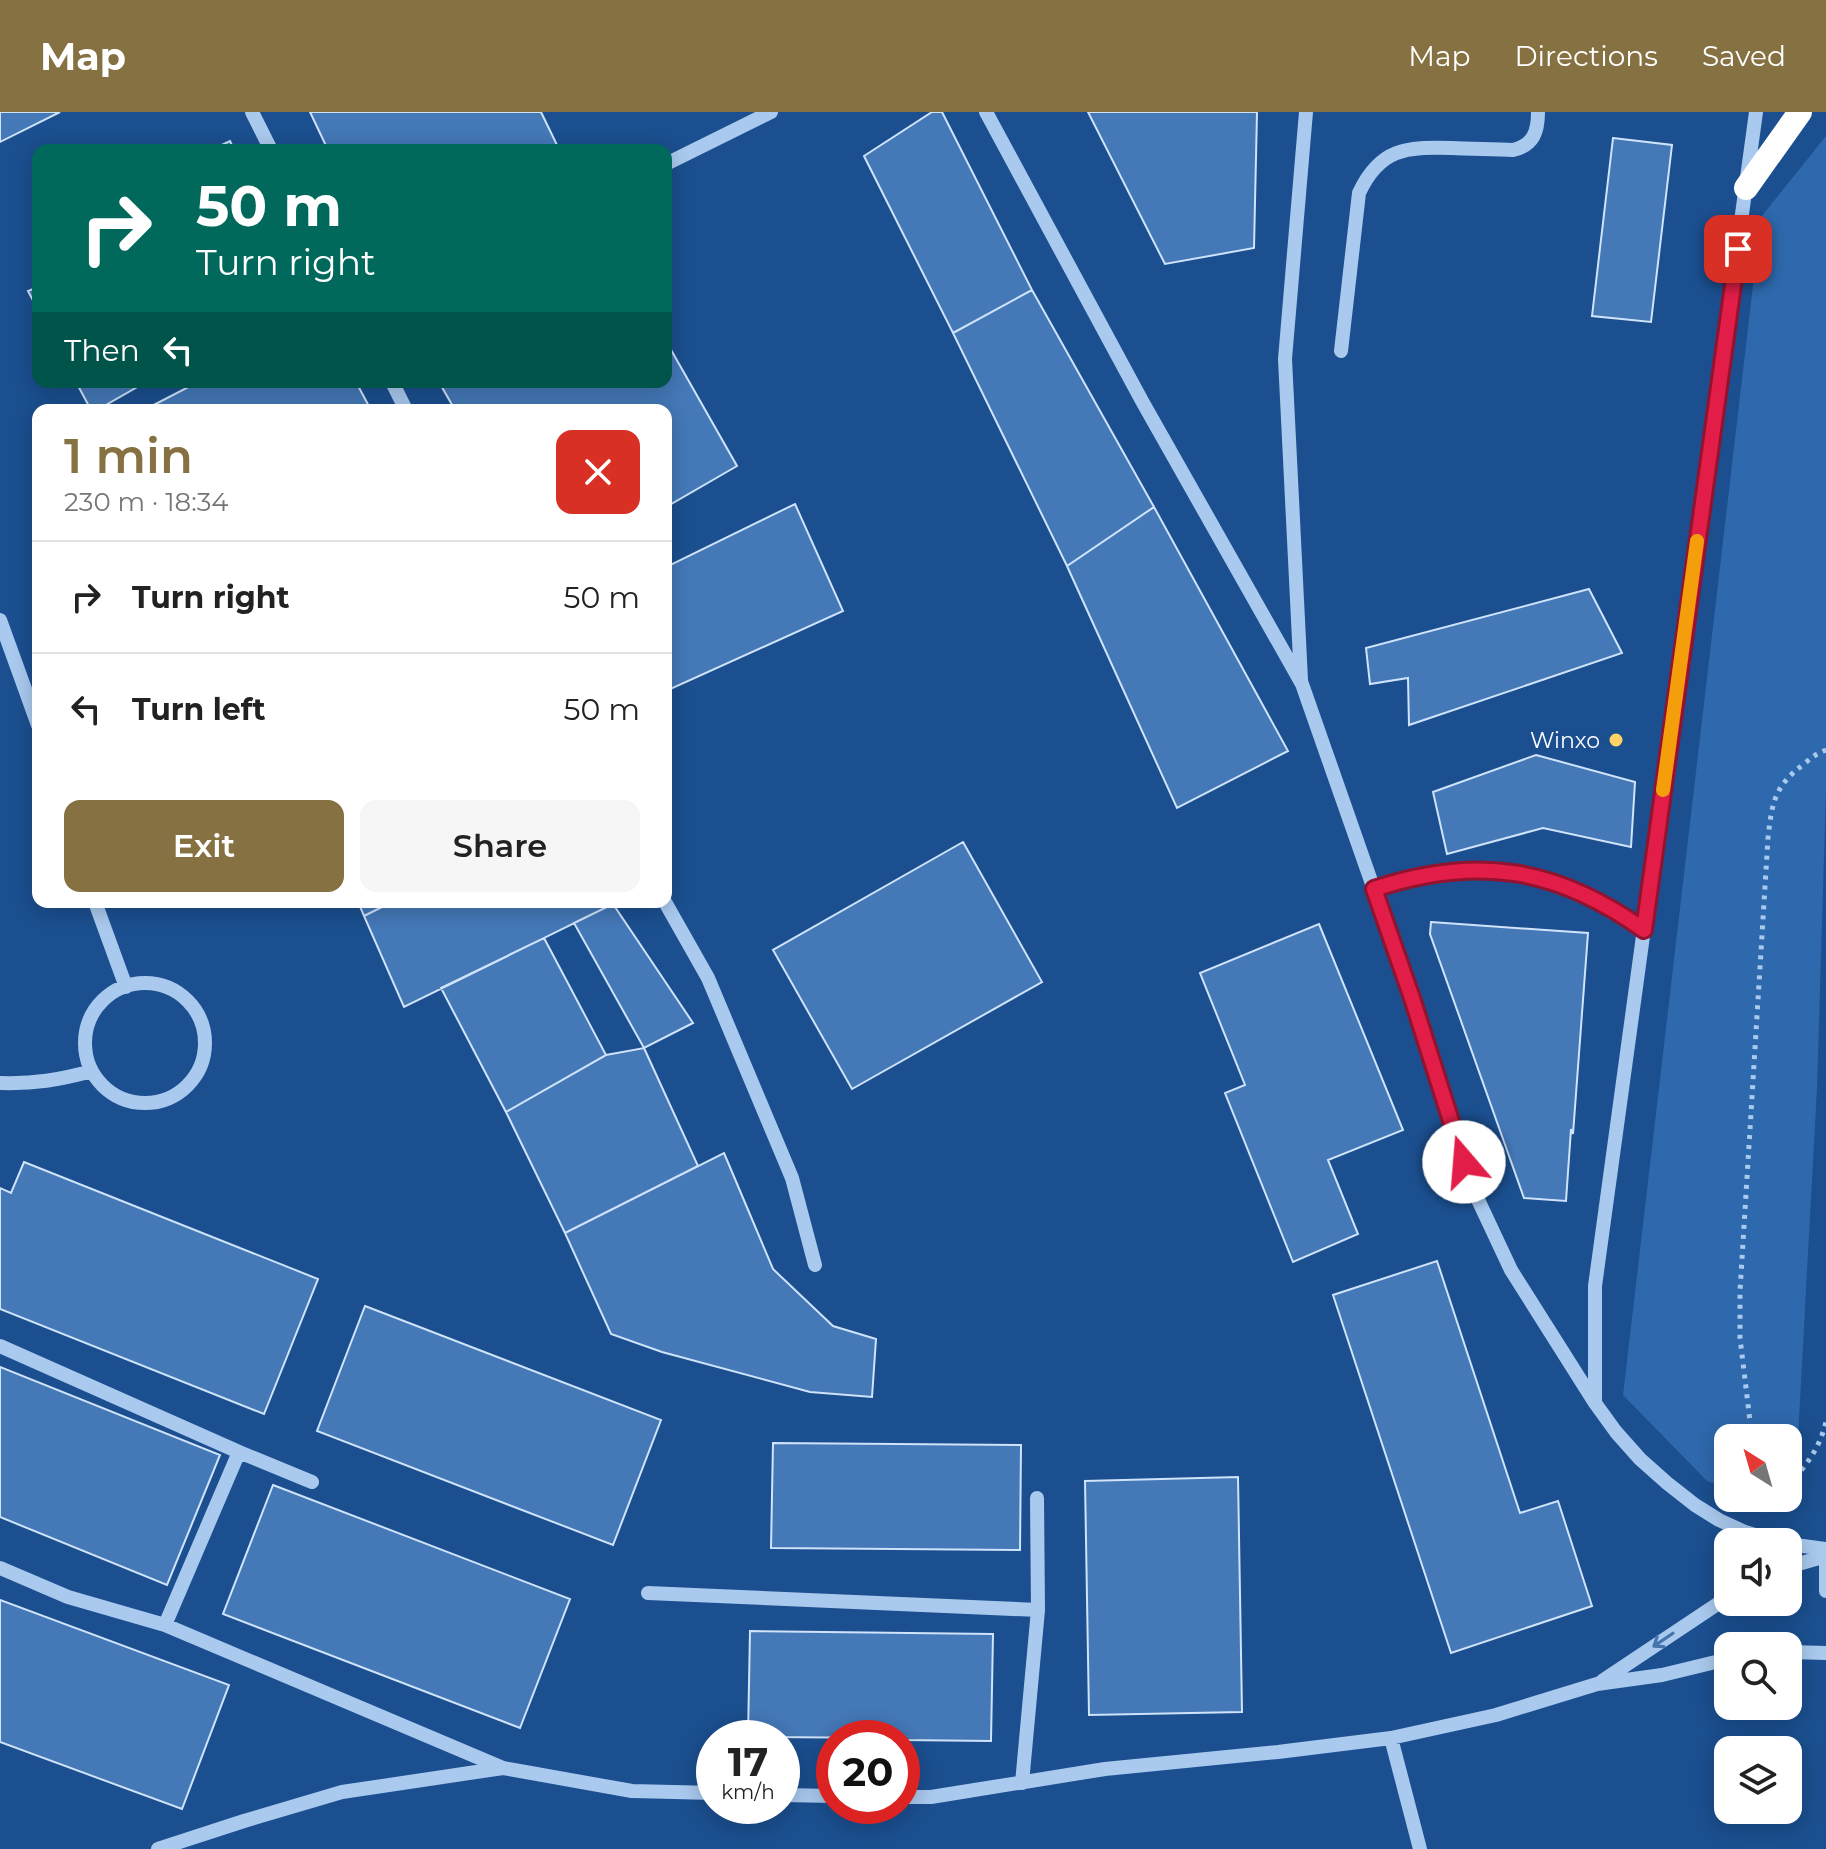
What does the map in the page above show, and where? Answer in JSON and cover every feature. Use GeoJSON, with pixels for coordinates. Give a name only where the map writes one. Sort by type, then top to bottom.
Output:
{"type":"FeatureCollection","features":[{"type":"Feature","properties":{"kind":"highway"},"geometry":{"type":"LineString","coordinates":[[1746,188],[1800,112]]}},
{"type":"Feature","properties":{"kind":"street"},"geometry":{"type":"LineString","coordinates":[[252,112],[268,144]]}},
{"type":"Feature","properties":{"kind":"street"},"geometry":{"type":"LineString","coordinates":[[672,161],[771,112]]}},
{"type":"Feature","properties":{"kind":"street"},"geometry":{"type":"LineString","coordinates":[[986,112],[1142,401],[1302,684],[1412,998],[1473,1189],[1511,1270],[1616,1432],[1667,1483],[1695,1505],[1736,1528]]}},
{"type":"Feature","properties":{"kind":"street"},"geometry":{"type":"LineString","coordinates":[[1302,684],[1285,359],[1306,112]]}},
{"type":"Feature","properties":{"kind":"street"},"geometry":{"type":"LineString","coordinates":[[1341,351],[1359,193],[1367,177],[1379,163],[1394,153],[1411,148],[1522,148],[1535,136],[1538,112]]}},
{"type":"Feature","properties":{"kind":"street"},"geometry":{"type":"LineString","coordinates":[[1595,1403],[1595,1286],[1756,112]]}},
{"type":"Feature","properties":{"kind":"street"},"geometry":{"type":"LineString","coordinates":[[0,620],[32,708]]}},
{"type":"Feature","properties":{"kind":"street"},"geometry":{"type":"LineString","coordinates":[[1374,889],[1435,873],[1498,871],[1561,884],[1618,911],[1644,930]]}},
{"type":"Feature","properties":{"kind":"street"},"geometry":{"type":"LineString","coordinates":[[97,908],[126,987]]}},
{"type":"Feature","properties":{"kind":"street"},"geometry":{"type":"LineString","coordinates":[[668,908],[708,978],[792,1178],[815,1265]]}},
{"type":"Feature","properties":{"kind":"street"},"geometry":{"type":"LineString","coordinates":[[142,983],[160,985],[189,1002],[199,1016],[205,1049],[201,1066],[180,1092],[165,1100],[131,1102],[115,1095],[101,1085],[86,1055],[85,1037],[89,1021],[110,994],[126,987],[142,983]]}},
{"type":"Feature","properties":{"kind":"street"},"geometry":{"type":"LineString","coordinates":[[0,1083],[29,1084],[92,1071]]}},
{"type":"Feature","properties":{"kind":"street"},"geometry":{"type":"LineString","coordinates":[[0,1346],[312,1482]]}},
{"type":"Feature","properties":{"kind":"street"},"geometry":{"type":"LineString","coordinates":[[165,1625],[239,1452]]}},
{"type":"Feature","properties":{"kind":"street"},"geometry":{"type":"LineString","coordinates":[[1022,1783],[1038,1610],[1037,1498]]}},
{"type":"Feature","properties":{"kind":"street"},"geometry":{"type":"LineString","coordinates":[[1802,1546],[1826,1549]]}},
{"type":"Feature","properties":{"kind":"street"},"geometry":{"type":"LineString","coordinates":[[1802,1563],[1826,1556]]}},
{"type":"Feature","properties":{"kind":"street"},"geometry":{"type":"LineString","coordinates":[[1826,1564],[1826,1591]]}},
{"type":"Feature","properties":{"kind":"street"},"geometry":{"type":"LineString","coordinates":[[0,1568],[68,1597],[165,1625],[503,1768],[632,1791],[696,1793]]}},
{"type":"Feature","properties":{"kind":"street"},"geometry":{"type":"LineString","coordinates":[[648,1593],[1038,1610]]}},
{"type":"Feature","properties":{"kind":"street"},"geometry":{"type":"LineString","coordinates":[[1597,1684],[1714,1606]]}},
{"type":"Feature","properties":{"kind":"street"},"geometry":{"type":"LineString","coordinates":[[1802,1652],[1826,1653]]}},
{"type":"Feature","properties":{"kind":"street"},"geometry":{"type":"LineString","coordinates":[[920,1797],[1105,1769],[1391,1738],[1496,1715],[1597,1684],[1662,1675],[1714,1662]]}},
{"type":"Feature","properties":{"kind":"street"},"geometry":{"type":"LineString","coordinates":[[1391,1738],[1420,1849]]}},
{"type":"Feature","properties":{"kind":"street"},"geometry":{"type":"LineString","coordinates":[[158,1849],[342,1792],[503,1768]]}},
{"type":"Feature","properties":{"kind":"path"},"geometry":{"type":"LineString","coordinates":[[1750,1424],[1740,1338],[1740,1291],[1768,838],[1772,808],[1780,787],[1798,768],[1826,750]]}},
{"type":"Feature","properties":{"kind":"path"},"geometry":{"type":"LineString","coordinates":[[1802,1469],[1814,1454],[1826,1422]]}},
{"type":"Feature","properties":{"kind":"shaded area"},"geometry":{"type":"Polygon","coordinates":[[[1826,136],[1826,791],[1817,1088],[1799,1424],[1714,1424],[1714,1483],[1707,1481],[1623,1395],[1761,217],[1826,136]]]}},
{"type":"Feature","properties":{"kind":"building"},"geometry":{"type":"Polygon","coordinates":[[[0,112],[60,112],[0,142],[0,112]]]}},
{"type":"Feature","properties":{"kind":"building"},"geometry":{"type":"Polygon","coordinates":[[[310,112],[541,112],[557,144],[325,144],[310,112]]]}},
{"type":"Feature","properties":{"kind":"building"},"geometry":{"type":"Polygon","coordinates":[[[932,112],[942,112],[1032,290],[953,333],[864,156],[932,112]]]}},
{"type":"Feature","properties":{"kind":"building"},"geometry":{"type":"Polygon","coordinates":[[[1088,112],[1257,112],[1254,248],[1165,264],[1088,112]]]}},
{"type":"Feature","properties":{"kind":"building"},"geometry":{"type":"Polygon","coordinates":[[[1613,138],[1672,145],[1651,322],[1592,316],[1613,138]]]}},
{"type":"Feature","properties":{"kind":"building"},"geometry":{"type":"Polygon","coordinates":[[[1032,290],[1154,507],[1067,566],[953,333],[1032,290]]]}},
{"type":"Feature","properties":{"kind":"building"},"geometry":{"type":"Polygon","coordinates":[[[672,352],[737,466],[672,504],[672,404],[452,404],[442,388],[672,388],[672,352]]]}},
{"type":"Feature","properties":{"kind":"building"},"geometry":{"type":"Polygon","coordinates":[[[79,388],[136,388],[108,404],[88,404],[79,388]]]}},
{"type":"Feature","properties":{"kind":"building"},"geometry":{"type":"Polygon","coordinates":[[[186,388],[359,388],[368,404],[156,404],[186,388]]]}},
{"type":"Feature","properties":{"kind":"building"},"geometry":{"type":"Polygon","coordinates":[[[795,504],[843,611],[672,688],[672,564],[795,504]]]}},
{"type":"Feature","properties":{"kind":"building"},"geometry":{"type":"Polygon","coordinates":[[[1154,507],[1288,751],[1177,808],[1067,566],[1154,507]]]}},
{"type":"Feature","properties":{"kind":"building"},"geometry":{"type":"Polygon","coordinates":[[[1589,589],[1622,653],[1409,725],[1408,678],[1370,684],[1366,648],[1589,589]]]}},
{"type":"Feature","properties":{"kind":"building"},"geometry":{"type":"Polygon","coordinates":[[[1536,755],[1635,782],[1631,847],[1543,828],[1447,854],[1433,792],[1536,755]]]}},
{"type":"Feature","properties":{"kind":"building"},"geometry":{"type":"Polygon","coordinates":[[[963,842],[1042,982],[852,1089],[773,950],[963,842]]]}},
{"type":"Feature","properties":{"kind":"building"},"geometry":{"type":"Polygon","coordinates":[[[361,908],[380,908],[364,916],[361,908]]]}},
{"type":"Feature","properties":{"kind":"building"},"geometry":{"type":"Polygon","coordinates":[[[380,908],[605,908],[404,1007],[364,916],[380,908]]]}},
{"type":"Feature","properties":{"kind":"building"},"geometry":{"type":"Polygon","coordinates":[[[605,908],[616,908],[693,1023],[644,1048],[574,923],[605,908]]]}},
{"type":"Feature","properties":{"kind":"building"},"geometry":{"type":"Polygon","coordinates":[[[1431,922],[1588,933],[1566,1201],[1524,1198],[1430,934],[1431,922]]]}},
{"type":"Feature","properties":{"kind":"building"},"geometry":{"type":"Polygon","coordinates":[[[1319,924],[1403,1130],[1328,1160],[1358,1234],[1293,1262],[1225,1093],[1245,1085],[1200,973],[1319,924]]]}},
{"type":"Feature","properties":{"kind":"building"},"geometry":{"type":"Polygon","coordinates":[[[544,938],[606,1055],[506,1112],[441,988],[544,938]]]}},
{"type":"Feature","properties":{"kind":"building"},"geometry":{"type":"Polygon","coordinates":[[[644,1048],[698,1166],[565,1233],[506,1112],[606,1055],[644,1048]]]}},
{"type":"Feature","properties":{"kind":"building"},"geometry":{"type":"Polygon","coordinates":[[[724,1153],[773,1269],[833,1326],[876,1339],[872,1397],[810,1392],[662,1352],[611,1334],[565,1233],[724,1153]]]}},
{"type":"Feature","properties":{"kind":"building"},"geometry":{"type":"Polygon","coordinates":[[[24,1162],[318,1279],[264,1414],[0,1309],[0,1188],[11,1193],[24,1162]]]}},
{"type":"Feature","properties":{"kind":"building"},"geometry":{"type":"Polygon","coordinates":[[[1437,1261],[1520,1513],[1558,1501],[1592,1606],[1451,1653],[1333,1295],[1437,1261]]]}},
{"type":"Feature","properties":{"kind":"building"},"geometry":{"type":"Polygon","coordinates":[[[365,1306],[661,1420],[613,1545],[317,1431],[365,1306]]]}},
{"type":"Feature","properties":{"kind":"building"},"geometry":{"type":"Polygon","coordinates":[[[0,1367],[220,1455],[167,1585],[0,1517],[0,1367]]]}},
{"type":"Feature","properties":{"kind":"building"},"geometry":{"type":"Polygon","coordinates":[[[773,1443],[1021,1445],[1020,1550],[771,1548],[773,1443]]]}},
{"type":"Feature","properties":{"kind":"building"},"geometry":{"type":"Polygon","coordinates":[[[1238,1477],[1242,1712],[1089,1715],[1085,1481],[1238,1477]]]}},
{"type":"Feature","properties":{"kind":"building"},"geometry":{"type":"Polygon","coordinates":[[[273,1485],[570,1599],[520,1728],[223,1614],[273,1485]]]}},
{"type":"Feature","properties":{"kind":"building"},"geometry":{"type":"Polygon","coordinates":[[[0,1600],[229,1685],[182,1809],[0,1742],[0,1600]]]}},
{"type":"Feature","properties":{"kind":"building"},"geometry":{"type":"Polygon","coordinates":[[[750,1631],[993,1634],[991,1741],[920,1740],[920,1720],[816,1720],[816,1737],[800,1737],[800,1720],[748,1720],[750,1631]]]}},
{"type":"Feature","properties":{"kind":"slow traffic"},"geometry":{"type":"LineString","coordinates":[[1663,790],[1697,541]]}},
{"type":"Feature","properties":{"kind":"place","name":"Winxo"},"geometry":{"type":"Point","coordinates":[1616,740]}},
{"type":"Feature","properties":{"kind":"route"},"geometry":{"type":"LineString","coordinates":[[1464,1162],[1374,889],[1435,873],[1498,871],[1561,884],[1618,911],[1644,930],[1738,249]]}}]}
